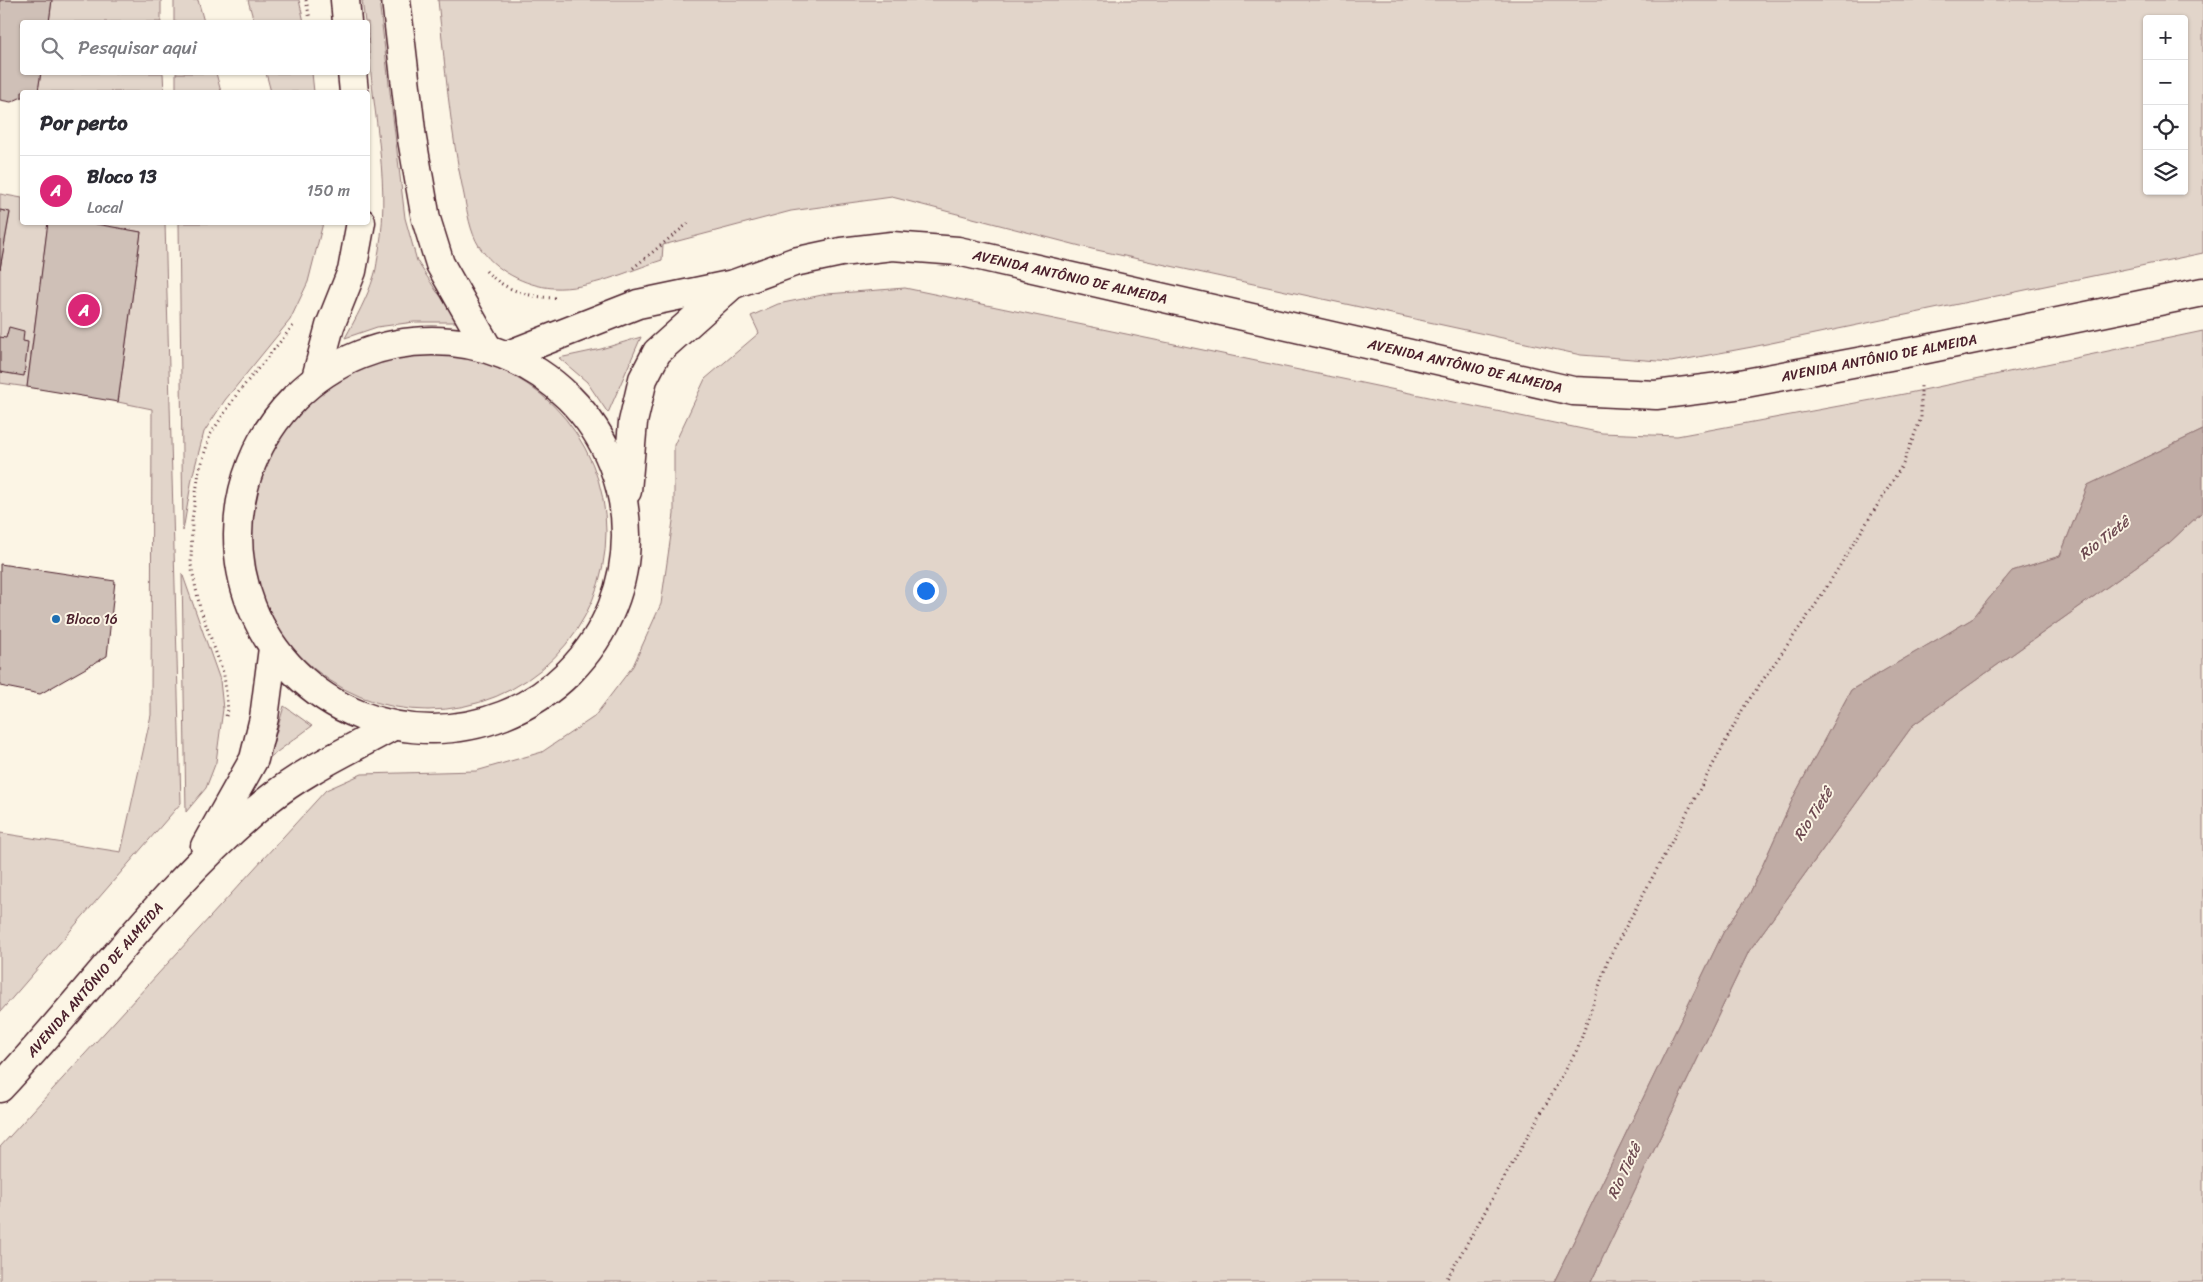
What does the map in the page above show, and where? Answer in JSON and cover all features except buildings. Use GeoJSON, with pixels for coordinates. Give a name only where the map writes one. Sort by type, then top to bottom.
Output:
{"type":"FeatureCollection","features":[{"type":"Feature","properties":{"kind":"street"},"geometry":{"type":"LineString","coordinates":[[344,0],[347,20]]}},
{"type":"Feature","properties":{"kind":"street"},"geometry":{"type":"LineString","coordinates":[[396,0],[412,139],[426,219],[440,264],[497,351]]}},
{"type":"Feature","properties":{"kind":"street"},"geometry":{"type":"LineString","coordinates":[[352,75],[354,90]]}},
{"type":"Feature","properties":{"kind":"street"},"geometry":{"type":"LineString","coordinates":[[316,378],[330,326],[352,271],[360,225]]}},
{"type":"Feature","properties":{"kind":"street","name":"AVENIDA ANTÔNIO DE ALMEIDA"},"geometry":{"type":"LineString","coordinates":[[497,351],[638,304],[734,284],[794,262],[841,252],[892,246],[958,251],[1573,391],[1665,394],[1735,386],[1922,350],[2203,292]]}},
{"type":"Feature","properties":{"kind":"street","name":"AVENIDA ANTÔNIO DE ALMEIDA"},"geometry":{"type":"LineString","coordinates":[[625,509],[612,460],[587,417],[552,380],[497,351],[447,340],[401,342],[356,355],[316,378],[274,421],[246,475],[237,534],[246,594],[273,648],[305,683],[346,711],[392,727],[445,730],[497,720],[544,696],[583,659],[611,614],[625,562],[625,509],[633,422],[643,380],[657,352],[734,284]]}},
{"type":"Feature","properties":{"kind":"street","name":"AVENIDA ANTÔNIO DE ALMEIDA"},"geometry":{"type":"LineString","coordinates":[[189,873],[254,759],[264,718],[273,648]]}},
{"type":"Feature","properties":{"kind":"street","name":"AVENIDA ANTÔNIO DE ALMEIDA"},"geometry":{"type":"LineString","coordinates":[[0,1088],[189,873],[269,799],[309,772],[392,727]]}},
{"type":"Feature","properties":{"kind":"path"},"geometry":{"type":"LineString","coordinates":[[306,0],[310,20]]}},
{"type":"Feature","properties":{"kind":"path"},"geometry":{"type":"LineString","coordinates":[[626,274],[691,221]]}},
{"type":"Feature","properties":{"kind":"path"},"geometry":{"type":"LineString","coordinates":[[482,268],[495,281],[521,294],[553,298],[562,297]]}},
{"type":"Feature","properties":{"kind":"path"},"geometry":{"type":"LineString","coordinates":[[226,718],[228,710],[224,675],[200,608],[191,565],[192,520],[199,472],[210,434],[237,394],[297,320]]}},
{"type":"Feature","properties":{"kind":"path"},"geometry":{"type":"LineString","coordinates":[[1445,1282],[1578,1048],[1608,960],[1744,707],[1816,604],[1903,464],[1921,418],[1922,350]]}},
{"type":"Feature","properties":{"kind":"shaded area"},"geometry":{"type":"Polygon","coordinates":[[[52,0],[161,0],[161,20],[49,20],[52,0]]]}},
{"type":"Feature","properties":{"kind":"shaded area"},"geometry":{"type":"Polygon","coordinates":[[[174,0],[198,0],[203,20],[174,20],[174,0]]]}},
{"type":"Feature","properties":{"kind":"shaded area"},"geometry":{"type":"Polygon","coordinates":[[[248,0],[299,0],[304,20],[253,20],[248,0]]]}},
{"type":"Feature","properties":{"kind":"shaded area"},"geometry":{"type":"Polygon","coordinates":[[[362,0],[379,0],[405,218],[417,261],[437,292],[465,322],[414,322],[377,327],[345,338],[365,300],[375,273],[382,222],[383,193],[370,60],[370,20],[365,20],[362,0]]]}},
{"type":"Feature","properties":{"kind":"shaded area"},"geometry":{"type":"Polygon","coordinates":[[[438,0],[2203,0],[2203,253],[1752,347],[1671,362],[1581,355],[1092,249],[892,197],[791,211],[663,245],[662,260],[594,283],[567,288],[553,288],[532,284],[511,275],[485,255],[479,246],[473,234],[468,214],[459,171],[448,98],[438,0]]]}},
{"type":"Feature","properties":{"kind":"shaded area"},"geometry":{"type":"Polygon","coordinates":[[[41,75],[163,75],[164,90],[38,90],[41,75]]]}},
{"type":"Feature","properties":{"kind":"shaded area"},"geometry":{"type":"Polygon","coordinates":[[[176,75],[217,75],[220,90],[176,90],[176,75]]]}},
{"type":"Feature","properties":{"kind":"shaded area"},"geometry":{"type":"Polygon","coordinates":[[[267,75],[312,75],[314,90],[270,90],[267,75]]]}},
{"type":"Feature","properties":{"kind":"shaded area"},"geometry":{"type":"Polygon","coordinates":[[[0,194],[20,198],[20,225],[48,225],[27,387],[0,383],[0,269],[10,213],[0,210],[0,194]]]}},
{"type":"Feature","properties":{"kind":"shaded area"},"geometry":{"type":"Polygon","coordinates":[[[97,225],[165,225],[181,803],[0,1012],[0,833],[121,852],[151,715],[152,409],[118,402],[141,232],[97,225]]]}},
{"type":"Feature","properties":{"kind":"shaded area"},"geometry":{"type":"Polygon","coordinates":[[[179,225],[322,225],[308,282],[290,320],[225,400],[204,432],[192,478],[183,531],[179,225]]]}},
{"type":"Feature","properties":{"kind":"shaded area"},"geometry":{"type":"Polygon","coordinates":[[[905,288],[1602,433],[1677,436],[1904,394],[2203,331],[2203,430],[2088,485],[2060,556],[2012,571],[1972,619],[1851,690],[1794,796],[1750,893],[1723,933],[1554,1282],[0,1282],[0,1147],[326,790],[362,774],[476,771],[542,752],[594,717],[633,666],[661,604],[674,514],[674,445],[705,379],[759,333],[751,316],[778,304],[827,294],[905,288]]]}},
{"type":"Feature","properties":{"kind":"shaded area"},"geometry":{"type":"Polygon","coordinates":[[[641,337],[608,413],[587,382],[559,358],[601,349],[641,337]]]}},
{"type":"Feature","properties":{"kind":"shaded area"},"geometry":{"type":"Polygon","coordinates":[[[428,354],[463,358],[496,368],[527,384],[554,406],[576,433],[592,464],[602,497],[606,532],[602,567],[592,600],[576,631],[554,658],[527,680],[496,696],[463,706],[428,710],[393,706],[360,696],[329,680],[302,658],[280,631],[264,600],[254,567],[250,532],[254,497],[264,464],[280,433],[302,406],[329,384],[360,368],[393,358],[428,354]]]}},
{"type":"Feature","properties":{"kind":"shaded area"},"geometry":{"type":"Polygon","coordinates":[[[2203,511],[2203,1282],[1591,1282],[1749,951],[1913,725],[2169,543],[2203,511]]]}},
{"type":"Feature","properties":{"kind":"shaded area"},"geometry":{"type":"Polygon","coordinates":[[[182,573],[220,680],[223,709],[216,762],[206,788],[186,812],[182,573]]]}},
{"type":"Feature","properties":{"kind":"shaded area"},"geometry":{"type":"Polygon","coordinates":[[[284,706],[312,726],[269,758],[284,706]]]}},
{"type":"Feature","properties":{"kind":"water","name":"Rio Tietê"},"geometry":{"type":"Polygon","coordinates":[[[2203,430],[2203,511],[2169,543],[1913,725],[1749,951],[1591,1282],[1554,1282],[1723,933],[1750,893],[1794,796],[1851,690],[1972,619],[2012,571],[2060,556],[2088,485],[2203,430]]]}},
{"type":"Feature","properties":{"kind":"place","name":"Bloco 13"},"geometry":{"type":"Point","coordinates":[84,310]}},
{"type":"Feature","properties":{"kind":"place","name":"Bloco 16"},"geometry":{"type":"Point","coordinates":[56,619]}}]}
